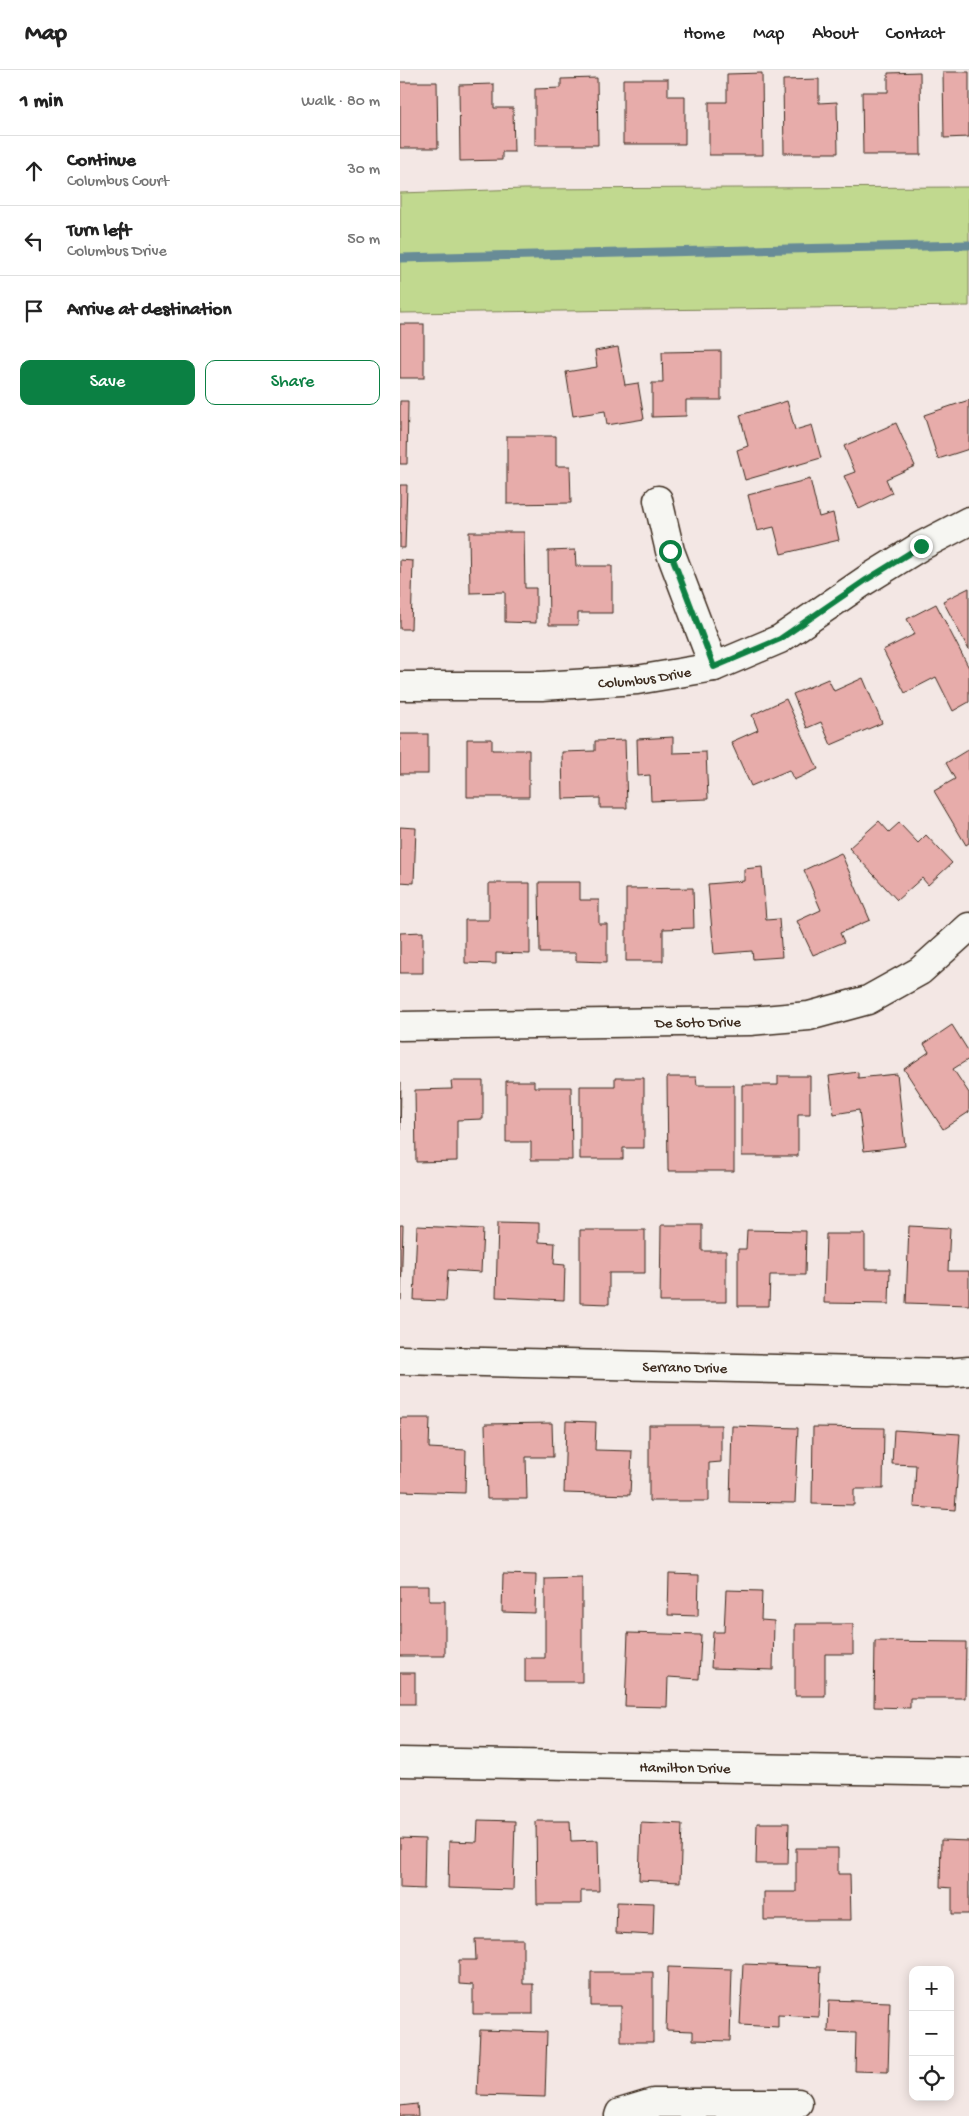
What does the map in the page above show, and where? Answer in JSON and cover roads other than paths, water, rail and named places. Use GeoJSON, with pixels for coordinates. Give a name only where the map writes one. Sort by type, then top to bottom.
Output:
{"type":"FeatureCollection","features":[{"type":"Feature","properties":{"kind":"street"},"geometry":{"type":"LineString","coordinates":[[658,500],[670,551],[714,667]]}},
{"type":"Feature","properties":{"kind":"street","name":"Columbus Drive"},"geometry":{"type":"LineString","coordinates":[[400,686],[542,686],[637,680],[714,667],[780,639],[913,550],[969,522]]}},
{"type":"Feature","properties":{"kind":"street","name":"De Soto Drive"},"geometry":{"type":"LineString","coordinates":[[400,1026],[750,1021],[809,1016],[868,1000],[920,970],[969,927]]}},
{"type":"Feature","properties":{"kind":"street","name":"Serrano Drive"},"geometry":{"type":"LineString","coordinates":[[400,1360],[937,1372],[969,1371]]}},
{"type":"Feature","properties":{"kind":"street","name":"Hamilton Drive"},"geometry":{"type":"LineString","coordinates":[[400,1762],[969,1772]]}},
{"type":"Feature","properties":{"kind":"street"},"geometry":{"type":"LineString","coordinates":[[619,2116],[620,2114],[653,2103],[798,2103]]}},
{"type":"Feature","properties":{"kind":"waterway"},"geometry":{"type":"LineString","coordinates":[[400,258],[969,245]]}}]}
